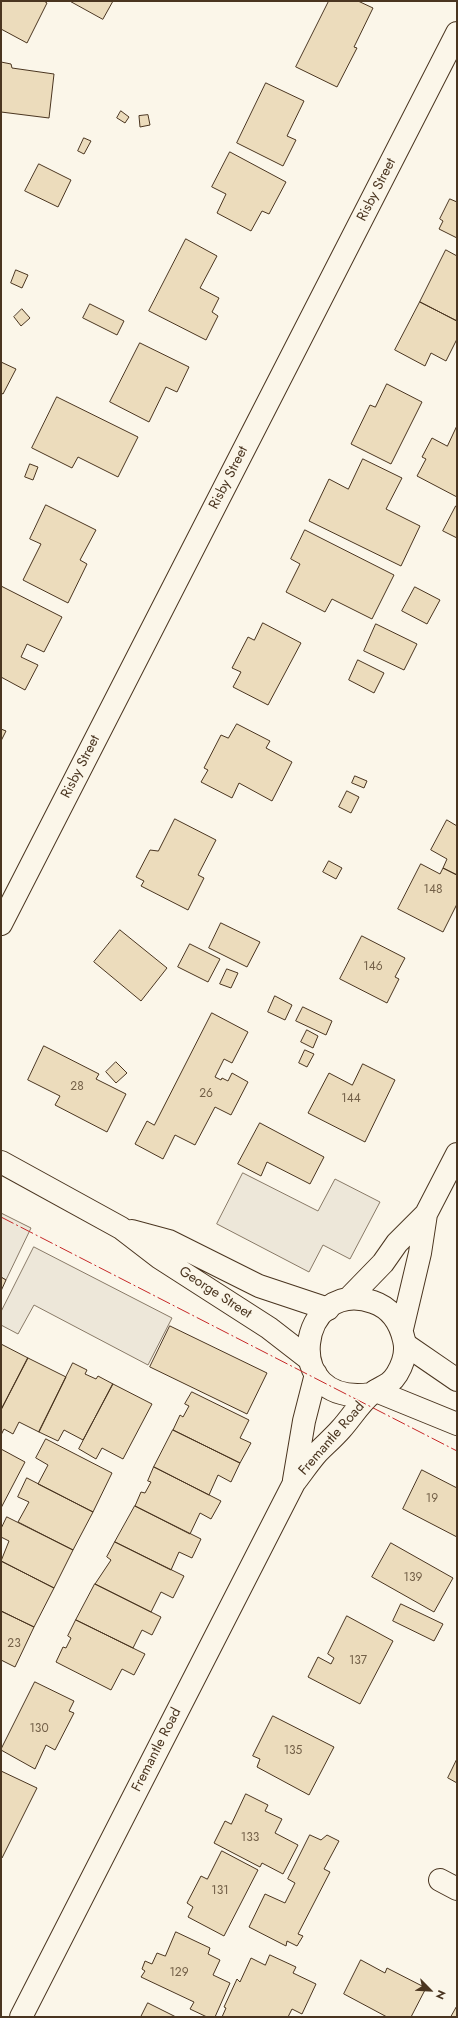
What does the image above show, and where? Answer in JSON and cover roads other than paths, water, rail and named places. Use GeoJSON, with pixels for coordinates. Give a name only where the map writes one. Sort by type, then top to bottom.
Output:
{"type":"FeatureCollection","features":[{"type":"Feature","properties":{"kind":"main road","name":"Risby Street"},"geometry":{"type":"LineString","coordinates":[[1,924],[457,33]]}},
{"type":"Feature","properties":{"kind":"main road"},"geometry":{"type":"LineString","coordinates":[[348,1299],[383,1263],[397,1243],[426,1214],[457,1154]]}},
{"type":"Feature","properties":{"kind":"main road","name":"George Street"},"geometry":{"type":"LineString","coordinates":[[1,1162],[121,1228],[160,1258],[269,1328],[312,1367]]}},
{"type":"Feature","properties":{"kind":"main road"},"geometry":{"type":"LineString","coordinates":[[426,1214],[404,1337],[404,1362],[396,1376],[385,1387],[374,1393],[355,1396],[340,1393],[326,1386],[312,1367],[308,1344],[311,1328],[320,1315],[332,1305],[348,1299],[365,1299],[380,1304],[393,1315],[404,1337],[457,1380]]}},
{"type":"Feature","properties":{"kind":"main road","name":"George Street"},"geometry":{"type":"LineString","coordinates":[[121,1228],[169,1241],[259,1286],[328,1309]]}},
{"type":"Feature","properties":{"kind":"main road","name":"Fremantle Road"},"geometry":{"type":"LineString","coordinates":[[294,1483],[312,1367]]}},
{"type":"Feature","properties":{"kind":"main road"},"geometry":{"type":"LineString","coordinates":[[374,1393],[457,1424]]}},
{"type":"Feature","properties":{"kind":"main road","name":"Fremantle Road"},"geometry":{"type":"LineString","coordinates":[[21,2017],[294,1483],[317,1453],[333,1438],[374,1393]]}}]}
